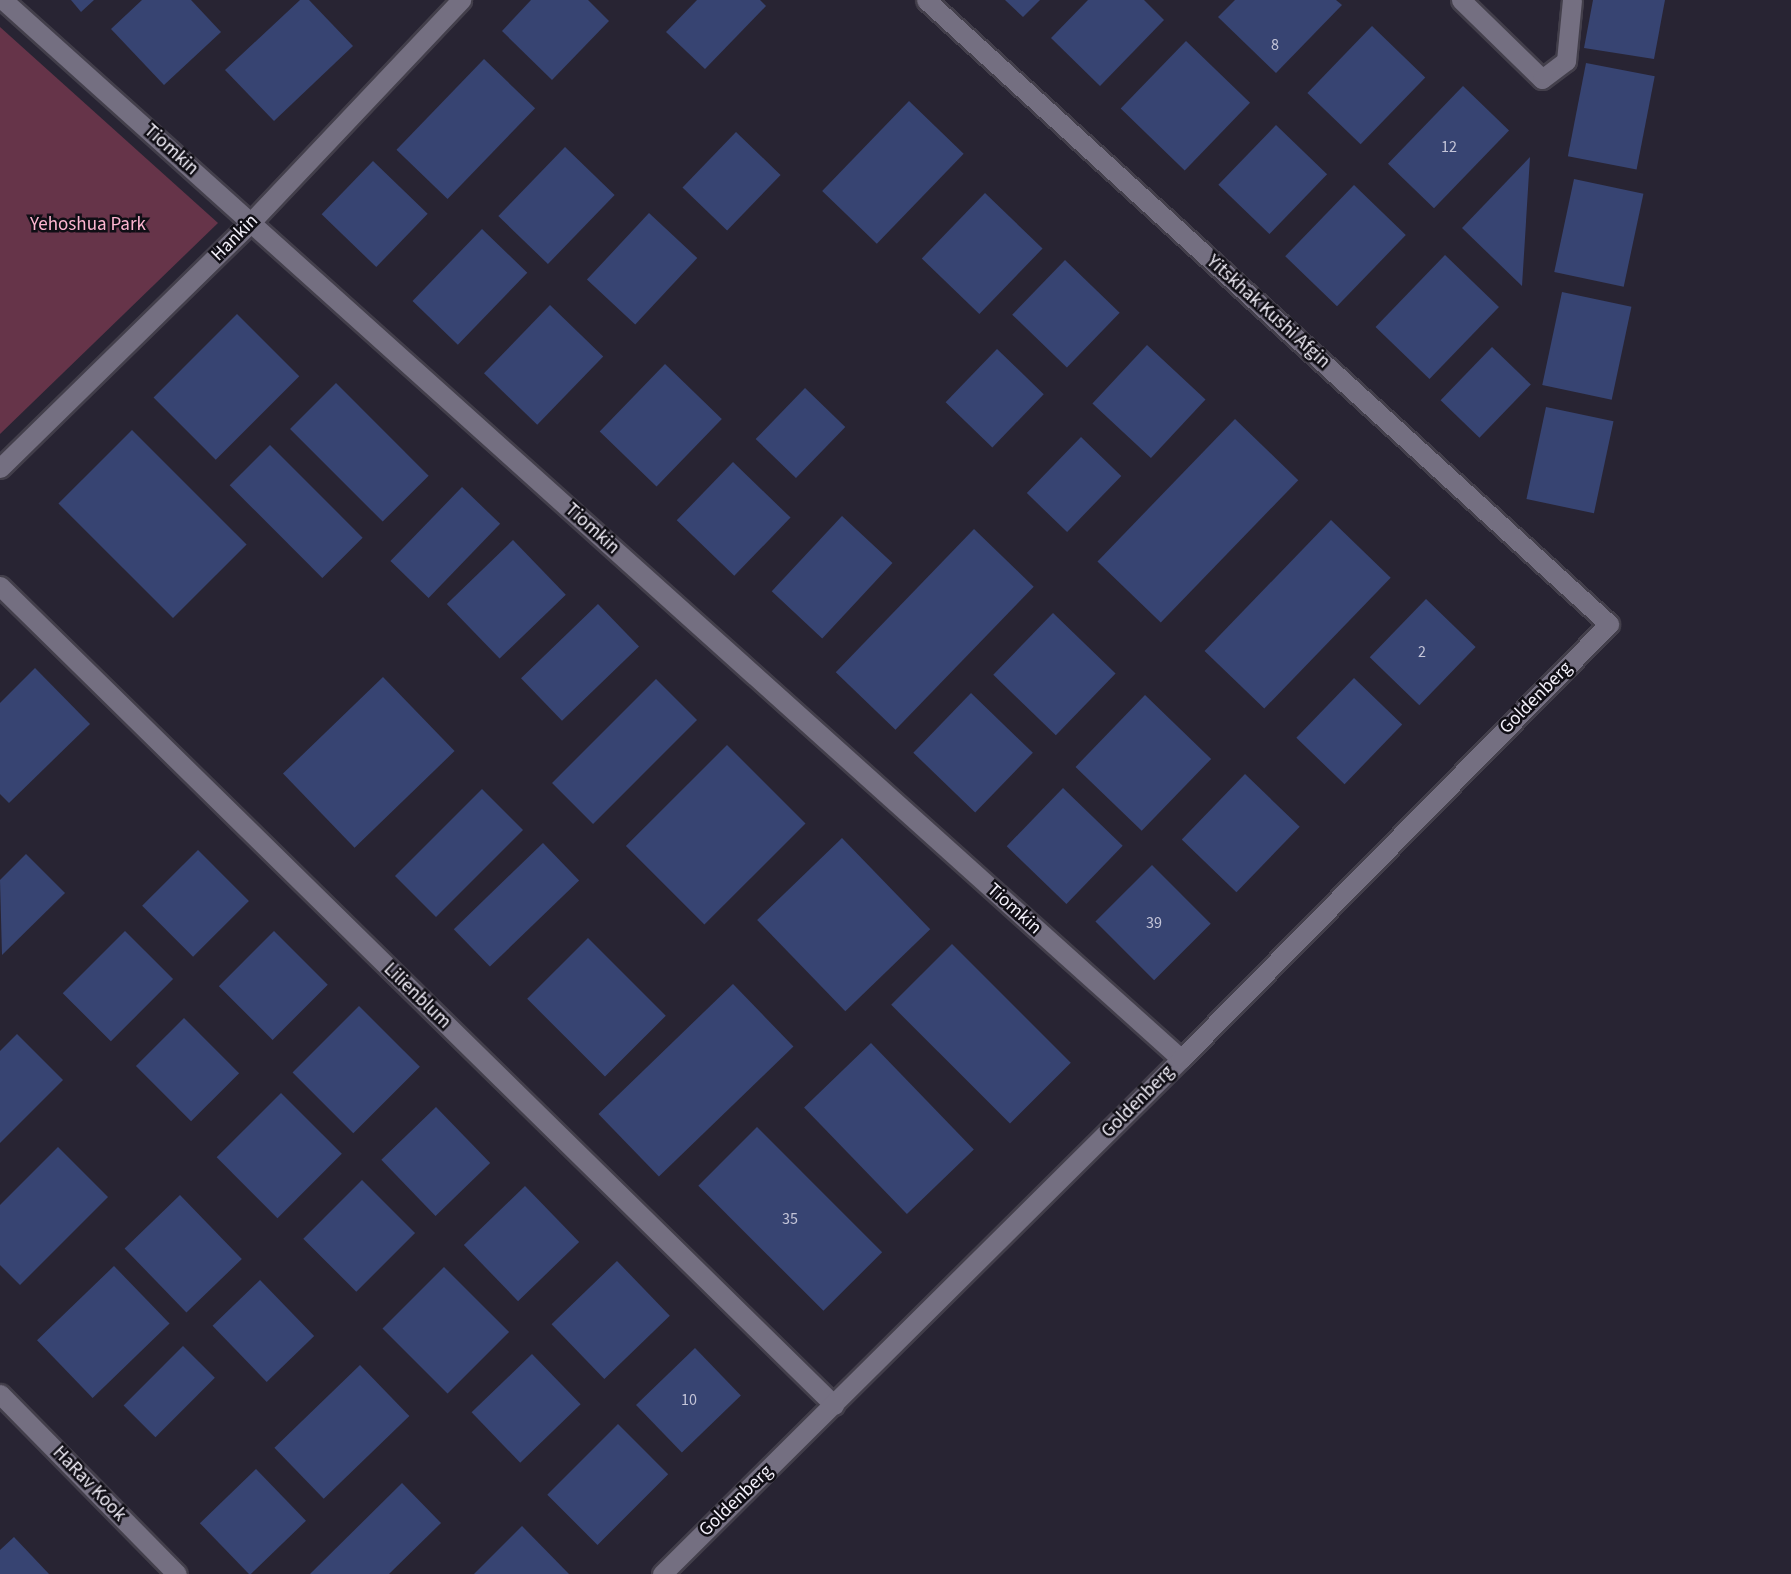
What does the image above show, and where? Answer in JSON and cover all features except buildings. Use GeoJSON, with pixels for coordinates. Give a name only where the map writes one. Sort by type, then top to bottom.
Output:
{"type":"FeatureCollection","features":[{"type":"Feature","properties":{"kind":"street","name":"Tiomkin"},"geometry":{"type":"LineString","coordinates":[[4,0],[1181,1059]]}},
{"type":"Feature","properties":{"kind":"street","name":"Hankin"},"geometry":{"type":"LineString","coordinates":[[0,468],[251,222],[461,0]]}},
{"type":"Feature","properties":{"kind":"street","name":"Yitskhak Kushi Afgin"},"geometry":{"type":"LineString","coordinates":[[926,0],[1609,624]]}},
{"type":"Feature","properties":{"kind":"street"},"geometry":{"type":"LineString","coordinates":[[1461,0],[1542,79],[1566,61],[1572,0]]}},
{"type":"Feature","properties":{"kind":"street","name":"Lilienblum"},"geometry":{"type":"LineString","coordinates":[[0,586],[834,1405]]}},
{"type":"Feature","properties":{"kind":"street","name":"Goldenberg"},"geometry":{"type":"LineString","coordinates":[[662,1574],[1181,1059],[1609,624]]}},
{"type":"Feature","properties":{"kind":"street","name":"HaRav Kook"},"geometry":{"type":"LineString","coordinates":[[0,1394],[177,1574]]}},
{"type":"Feature","properties":{"kind":"green space","name":"Yehoshua Park"},"geometry":{"type":"Polygon","coordinates":[[[0,27],[218,223],[0,434],[0,27]]]}}]}
